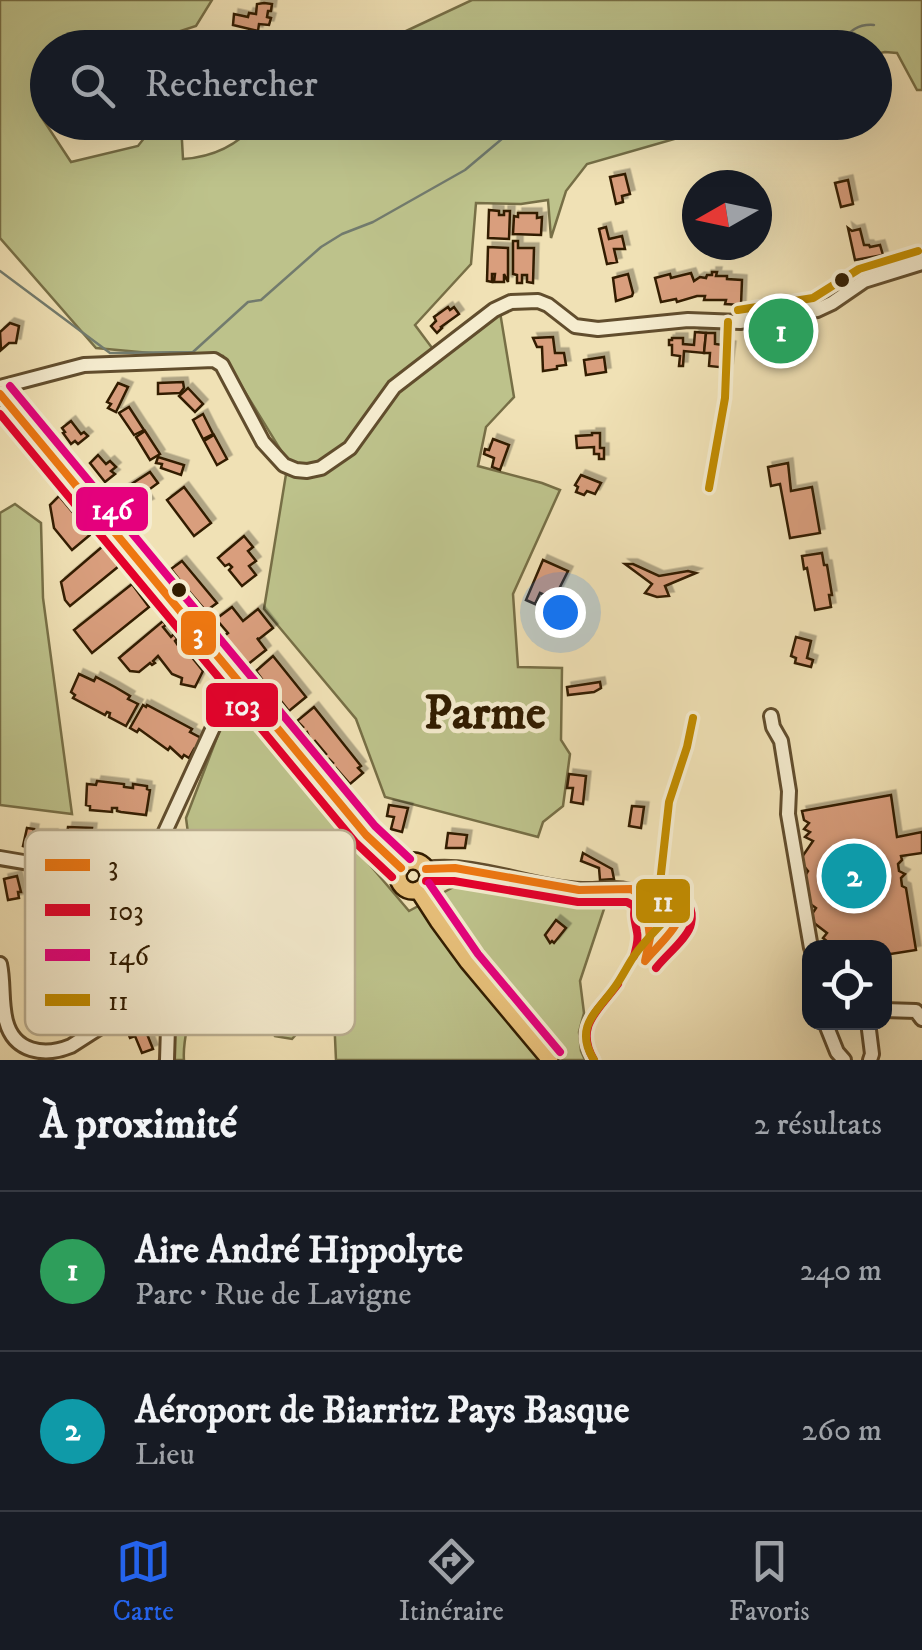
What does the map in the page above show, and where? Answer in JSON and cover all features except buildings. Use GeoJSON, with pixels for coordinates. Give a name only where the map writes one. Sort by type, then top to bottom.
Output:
{"type":"FeatureCollection","features":[{"type":"Feature","properties":{"kind":"main road"},"geometry":{"type":"LineString","coordinates":[[0,390],[366,835],[401,868]]}},
{"type":"Feature","properties":{"kind":"main road"},"geometry":{"type":"LineString","coordinates":[[407,862],[416,862],[426,869],[427,880],[418,890],[403,887],[398,879],[407,862]]}},
{"type":"Feature","properties":{"kind":"main road"},"geometry":{"type":"LineString","coordinates":[[418,890],[468,962],[550,1060]]}},
{"type":"Feature","properties":{"kind":"street"},"geometry":{"type":"LineString","coordinates":[[0,390],[84,364],[214,360],[222,364],[263,442],[284,464],[307,471],[321,468],[350,448],[394,387],[503,305],[538,301],[575,326],[587,328],[688,320],[740,322],[817,310],[829,306],[864,280],[922,263]]}},
{"type":"Feature","properties":{"kind":"street"},"geometry":{"type":"LineString","coordinates":[[166,830],[229,693],[239,681]]}},
{"type":"Feature","properties":{"kind":"street"},"geometry":{"type":"LineString","coordinates":[[771,716],[781,741],[790,791],[788,814],[809,940]]}},
{"type":"Feature","properties":{"kind":"street"},"geometry":{"type":"LineString","coordinates":[[0,858],[25,862]]}},
{"type":"Feature","properties":{"kind":"street"},"geometry":{"type":"LineString","coordinates":[[426,869],[456,868],[579,890],[632,889],[643,898]]}},
{"type":"Feature","properties":{"kind":"street"},"geometry":{"type":"LineString","coordinates":[[0,964],[5,1019],[15,1040],[29,1050],[57,1052],[88,1035]]}},
{"type":"Feature","properties":{"kind":"street"},"geometry":{"type":"LineString","coordinates":[[892,1010],[916,1010],[922,1019]]}},
{"type":"Feature","properties":{"kind":"street"},"geometry":{"type":"LineString","coordinates":[[828,1030],[844,1060]]}},
{"type":"Feature","properties":{"kind":"street"},"geometry":{"type":"LineString","coordinates":[[869,1030],[870,1060]]}},
{"type":"Feature","properties":{"kind":"street"},"geometry":{"type":"LineString","coordinates":[[167,1035],[167,1060]]}},
{"type":"Feature","properties":{"kind":"green space"},"geometry":{"type":"Polygon","coordinates":[[[0,0],[212,0],[196,26],[184,30],[30,30],[30,140],[56,140],[71,162],[138,146],[143,140],[182,140],[183,159],[204,156],[238,140],[671,140],[587,164],[566,191],[551,238],[548,200],[476,203],[471,264],[415,325],[441,360],[500,312],[514,397],[486,427],[478,466],[560,490],[513,594],[518,667],[562,668],[561,740],[570,754],[563,806],[543,822],[538,837],[385,797],[356,719],[264,609],[288,462],[223,356],[96,348],[0,238],[0,0]]]}},
{"type":"Feature","properties":{"kind":"green space"},"geometry":{"type":"Polygon","coordinates":[[[472,0],[922,0],[922,90],[917,90],[897,53],[892,53],[892,30],[408,30],[472,0]]]}},
{"type":"Feature","properties":{"kind":"green space"},"geometry":{"type":"Polygon","coordinates":[[[808,318],[811,336],[755,347],[752,327],[808,318]]]}},
{"type":"Feature","properties":{"kind":"green space"},"geometry":{"type":"Polygon","coordinates":[[[15,504],[41,523],[43,598],[72,814],[0,805],[0,513],[15,504]]]}},
{"type":"Feature","properties":{"kind":"green space"},"geometry":{"type":"Polygon","coordinates":[[[231,701],[340,830],[188,830],[186,818],[231,701]]]}},
{"type":"Feature","properties":{"kind":"green space"},"geometry":{"type":"Polygon","coordinates":[[[355,847],[409,911],[461,883],[606,903],[580,981],[584,1013],[579,1032],[585,1060],[336,1060],[335,1035],[355,1035],[355,847]]]}},
{"type":"Feature","properties":{"kind":"green space"},"geometry":{"type":"Polygon","coordinates":[[[173,1035],[186,1035],[184,1060],[159,1060],[172,1045],[173,1035]]]}},
{"type":"Feature","properties":{"kind":"waterway"},"geometry":{"type":"LineString","coordinates":[[855,30],[874,25]]}},
{"type":"Feature","properties":{"kind":"waterway"},"geometry":{"type":"LineString","coordinates":[[0,271],[110,353],[193,352],[248,302],[261,300],[321,247],[465,170],[501,140]]}},
{"type":"Feature","properties":{"kind":"transit line","name":"11"},"geometry":{"type":"LineString","coordinates":[[738,310],[813,298],[859,269],[918,251]]}},
{"type":"Feature","properties":{"kind":"transit line","name":"11"},"geometry":{"type":"LineString","coordinates":[[709,488],[725,398],[728,322]]}},
{"type":"Feature","properties":{"kind":"transit line","name":"146"},"geometry":{"type":"LineString","coordinates":[[10,386],[375,826],[410,859]]}},
{"type":"Feature","properties":{"kind":"transit line","name":"3"},"geometry":{"type":"LineString","coordinates":[[0,394],[366,835],[401,868]]}},
{"type":"Feature","properties":{"kind":"transit line","name":"103"},"geometry":{"type":"LineString","coordinates":[[0,414],[345,830]]}},
{"type":"Feature","properties":{"kind":"transit line","name":"11"},"geometry":{"type":"LineString","coordinates":[[594,1060],[586,1037],[591,1019],[638,951],[666,919],[660,883],[669,802],[693,718]]}},
{"type":"Feature","properties":{"kind":"transit line","name":"103"},"geometry":{"type":"LineString","coordinates":[[355,842],[392,877]]}},
{"type":"Feature","properties":{"kind":"transit line","name":"3"},"geometry":{"type":"LineString","coordinates":[[426,869],[455,868],[579,890],[631,889],[649,907]]}},
{"type":"Feature","properties":{"kind":"transit line","name":"103"},"geometry":{"type":"LineString","coordinates":[[426,881],[454,881],[578,902],[627,902],[638,913]]}},
{"type":"Feature","properties":{"kind":"transit line","name":"146"},"geometry":{"type":"LineString","coordinates":[[429,883],[478,954],[560,1052]]}},
{"type":"Feature","properties":{"kind":"transit line","name":"103"},"geometry":{"type":"LineString","coordinates":[[634,956],[638,938],[634,912],[638,901],[655,889],[674,891],[688,904],[691,924],[656,968]]}},
{"type":"Feature","properties":{"kind":"transit line","name":"3"},"geometry":{"type":"LineString","coordinates":[[661,901],[674,905],[679,919],[645,961],[650,938],[647,912],[661,901]]}},
{"type":"Feature","properties":{"kind":"transit line","name":"103"},"geometry":{"type":"LineString","coordinates":[[594,1060],[588,1028],[618,984]]}},
{"type":"Feature","properties":{"kind":"place","name":"Aire André Hippolyte"},"geometry":{"type":"Point","coordinates":[781,331]}},
{"type":"Feature","properties":{"kind":"place","name":"Aéroport de Biarritz Pays Basque"},"geometry":{"type":"Point","coordinates":[854,876]}},
{"type":"Feature","properties":{"kind":"district","name":"Parme"},"geometry":{"type":"Point","coordinates":[485,711]}}]}
